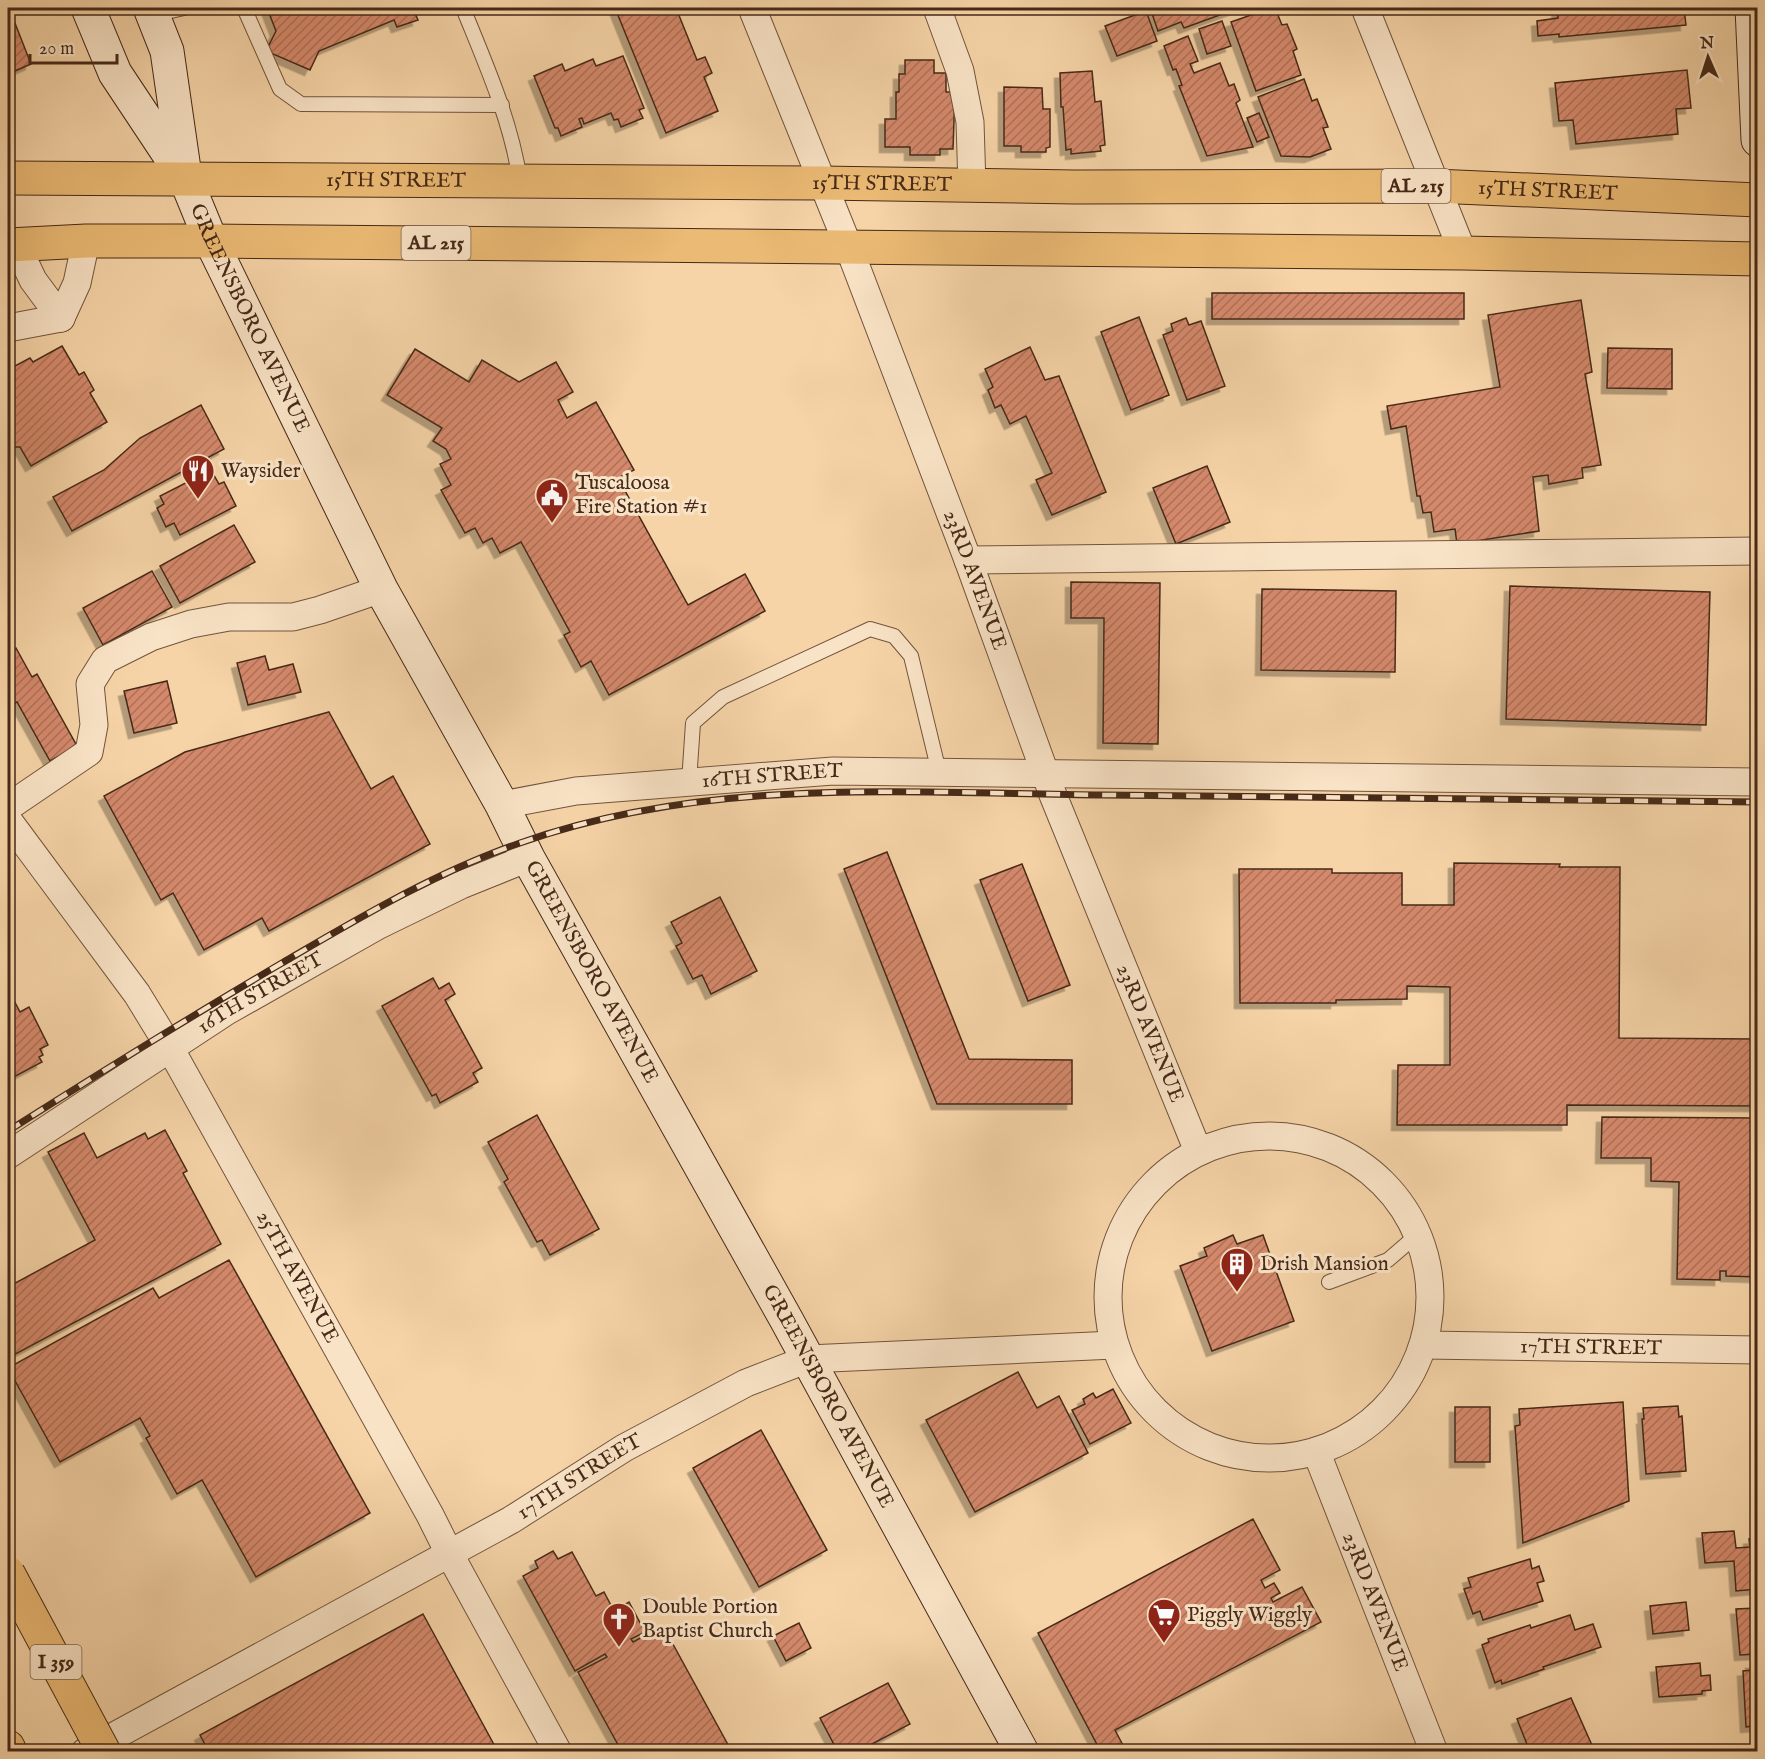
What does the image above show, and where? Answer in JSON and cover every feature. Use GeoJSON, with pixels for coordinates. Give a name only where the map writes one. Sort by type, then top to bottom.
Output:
{"type":"FeatureCollection","features":[{"type":"Feature","properties":{"kind":"main road","name":"GREENSBORO AVENUE"},"geometry":{"type":"LineString","coordinates":[[88,8],[115,73],[186,180],[211,241],[381,589],[502,805],[528,858],[808,1359],[1022,1752]]}},
{"type":"Feature","properties":{"kind":"main road"},"geometry":{"type":"LineString","coordinates":[[1752,8],[1758,140]]}},
{"type":"Feature","properties":{"kind":"main road","name":"GREENSBORO AVENUE"},"geometry":{"type":"LineString","coordinates":[[162,10],[186,180]]}},
{"type":"Feature","properties":{"kind":"main road","name":"15TH STREET"},"geometry":{"type":"LineString","coordinates":[[8,177],[972,186],[1435,186],[1758,200]]}},
{"type":"Feature","properties":{"kind":"main road"},"geometry":{"type":"LineString","coordinates":[[12,245],[86,241],[211,241]]}},
{"type":"Feature","properties":{"kind":"main road","name":"AL 215"},"geometry":{"type":"LineString","coordinates":[[211,241],[1463,253],[1758,259]]}},
{"type":"Feature","properties":{"kind":"main road","name":"I 359"},"geometry":{"type":"LineString","coordinates":[[8,1574],[104,1752]]}},
{"type":"Feature","properties":{"kind":"main road"},"geometry":{"type":"LineString","coordinates":[[8,1748],[10,1752]]}},
{"type":"Feature","properties":{"kind":"street","name":"23RD AVENUE"},"geometry":{"type":"LineString","coordinates":[[752,8],[849,248],[968,560],[1044,773],[1198,1151]]}},
{"type":"Feature","properties":{"kind":"street"},"geometry":{"type":"LineString","coordinates":[[937,8],[960,71],[968,112],[972,186]]}},
{"type":"Feature","properties":{"kind":"street"},"geometry":{"type":"LineString","coordinates":[[1365,8],[1463,253]]}},
{"type":"Feature","properties":{"kind":"street"},"geometry":{"type":"LineString","coordinates":[[61,318],[77,283],[86,241]]}},
{"type":"Feature","properties":{"kind":"street"},"geometry":{"type":"LineString","coordinates":[[12,245],[33,280],[61,318]]}},
{"type":"Feature","properties":{"kind":"street"},"geometry":{"type":"LineString","coordinates":[[8,328],[61,318]]}},
{"type":"Feature","properties":{"kind":"street"},"geometry":{"type":"LineString","coordinates":[[968,560],[1758,551]]}},
{"type":"Feature","properties":{"kind":"street"},"geometry":{"type":"LineString","coordinates":[[8,807],[89,752],[94,725],[90,684],[105,660],[151,638],[191,624],[229,617],[293,617],[381,589]]}},
{"type":"Feature","properties":{"kind":"street","name":"16TH STREET"},"geometry":{"type":"LineString","coordinates":[[502,805],[576,791],[833,771],[1758,782]]}},
{"type":"Feature","properties":{"kind":"street","name":"25TH AVENUE"},"geometry":{"type":"LineString","coordinates":[[8,820],[137,994],[170,1048],[430,1515],[558,1752]]}},
{"type":"Feature","properties":{"kind":"street","name":"16TH STREET"},"geometry":{"type":"LineString","coordinates":[[8,1155],[227,1011],[378,925],[461,885],[528,858]]}},
{"type":"Feature","properties":{"kind":"street"},"geometry":{"type":"LineString","coordinates":[[1270,1136],[1303,1140],[1335,1150],[1365,1167],[1389,1189],[1409,1216],[1417,1235],[1423,1247],[1430,1282],[1430,1314],[1423,1345],[1412,1373],[1388,1406],[1363,1428],[1316,1451],[1268,1458],[1233,1454],[1201,1443],[1171,1425],[1147,1403],[1130,1380],[1114,1345],[1108,1315],[1107,1285],[1114,1249],[1128,1217],[1148,1191],[1174,1167],[1198,1151],[1237,1139],[1270,1136]]}},
{"type":"Feature","properties":{"kind":"street","name":"17TH STREET"},"geometry":{"type":"LineString","coordinates":[[85,1752],[511,1520],[624,1448],[746,1383],[808,1359],[1114,1345]]}},
{"type":"Feature","properties":{"kind":"street","name":"17TH STREET"},"geometry":{"type":"LineString","coordinates":[[1423,1345],[1758,1350]]}},
{"type":"Feature","properties":{"kind":"street","name":"23RD AVENUE"},"geometry":{"type":"LineString","coordinates":[[1316,1451],[1434,1752]]}},
{"type":"Feature","properties":{"kind":"lane"},"geometry":{"type":"LineString","coordinates":[[244,8],[280,89],[301,104],[502,105]]}},
{"type":"Feature","properties":{"kind":"lane"},"geometry":{"type":"LineString","coordinates":[[464,8],[502,105],[516,152],[520,181]]}},
{"type":"Feature","properties":{"kind":"lane"},"geometry":{"type":"LineString","coordinates":[[689,782],[693,723],[700,716],[723,697],[870,629],[894,636],[911,656],[939,772]]}},
{"type":"Feature","properties":{"kind":"lane"},"geometry":{"type":"LineString","coordinates":[[1329,1282],[1388,1260],[1417,1235]]}},
{"type":"Feature","properties":{"kind":"building"},"geometry":{"type":"Polygon","coordinates":[[[8,8],[18,8],[20,12],[8,17],[8,8]]]}},
{"type":"Feature","properties":{"kind":"building"},"geometry":{"type":"Polygon","coordinates":[[[267,8],[419,8],[421,11],[415,13],[418,20],[397,27],[394,20],[319,51],[310,70],[266,51],[276,31],[267,8]]]}},
{"type":"Feature","properties":{"kind":"building"},"geometry":{"type":"Polygon","coordinates":[[[615,8],[676,8],[697,60],[705,57],[712,73],[704,77],[718,111],[666,133],[615,8]]]}},
{"type":"Feature","properties":{"kind":"building"},"geometry":{"type":"Polygon","coordinates":[[[1150,8],[1239,8],[1184,28],[1181,22],[1158,31],[1150,8]]]}},
{"type":"Feature","properties":{"kind":"building"},"geometry":{"type":"Polygon","coordinates":[[[1275,8],[1282,25],[1287,24],[1297,49],[1293,51],[1301,75],[1256,91],[1231,22],[1275,8]]]}},
{"type":"Feature","properties":{"kind":"building"},"geometry":{"type":"Polygon","coordinates":[[[1557,8],[1684,8],[1686,25],[1559,37],[1559,34],[1538,36],[1537,21],[1558,18],[1557,8]]]}},
{"type":"Feature","properties":{"kind":"building"},"geometry":{"type":"Polygon","coordinates":[[[1146,11],[1157,41],[1117,56],[1105,26],[1146,11]]]}},
{"type":"Feature","properties":{"kind":"building"},"geometry":{"type":"Polygon","coordinates":[[[13,18],[31,64],[8,74],[8,20],[13,18]]]}},
{"type":"Feature","properties":{"kind":"building"},"geometry":{"type":"Polygon","coordinates":[[[1222,21],[1231,46],[1207,54],[1199,29],[1222,21]]]}},
{"type":"Feature","properties":{"kind":"building"},"geometry":{"type":"Polygon","coordinates":[[[1188,36],[1198,61],[1190,64],[1194,73],[1220,63],[1229,86],[1234,84],[1240,100],[1236,103],[1253,147],[1207,156],[1179,86],[1182,85],[1176,69],[1173,70],[1164,46],[1188,36]]]}},
{"type":"Feature","properties":{"kind":"building"},"geometry":{"type":"Polygon","coordinates":[[[623,56],[644,108],[639,110],[643,118],[621,127],[618,119],[614,120],[611,113],[584,124],[582,118],[579,119],[582,127],[561,136],[558,128],[555,128],[534,76],[562,64],[565,71],[593,59],[596,66],[623,56]]]}},
{"type":"Feature","properties":{"kind":"building"},"geometry":{"type":"Polygon","coordinates":[[[905,60],[934,60],[934,73],[946,73],[946,92],[955,92],[953,149],[940,149],[940,155],[910,155],[910,147],[885,147],[885,119],[896,119],[896,92],[899,92],[899,74],[905,74],[905,60]]]}},
{"type":"Feature","properties":{"kind":"building"},"geometry":{"type":"Polygon","coordinates":[[[1687,70],[1691,108],[1676,109],[1678,134],[1576,144],[1573,120],[1559,121],[1555,83],[1687,70]]]}},
{"type":"Feature","properties":{"kind":"building"},"geometry":{"type":"Polygon","coordinates":[[[1092,71],[1095,102],[1101,101],[1105,145],[1100,146],[1101,151],[1071,154],[1071,149],[1066,150],[1060,73],[1092,71]]]}},
{"type":"Feature","properties":{"kind":"building"},"geometry":{"type":"Polygon","coordinates":[[[1304,79],[1312,101],[1317,99],[1328,127],[1323,128],[1331,149],[1310,157],[1281,156],[1258,97],[1304,79]]]}},
{"type":"Feature","properties":{"kind":"building"},"geometry":{"type":"Polygon","coordinates":[[[1004,87],[1042,88],[1043,109],[1050,109],[1050,147],[1046,148],[1046,152],[1021,152],[1021,146],[1004,146],[1004,87]]]}},
{"type":"Feature","properties":{"kind":"building"},"geometry":{"type":"Polygon","coordinates":[[[1259,113],[1269,137],[1257,142],[1247,118],[1259,113]]]}},
{"type":"Feature","properties":{"kind":"building"},"geometry":{"type":"Polygon","coordinates":[[[1212,293],[1464,293],[1464,319],[1212,319],[1212,293]]]}},
{"type":"Feature","properties":{"kind":"building"},"geometry":{"type":"Polygon","coordinates":[[[1581,300],[1592,372],[1585,374],[1601,465],[1582,468],[1583,478],[1549,484],[1548,475],[1533,477],[1539,531],[1457,544],[1455,529],[1434,532],[1431,512],[1423,513],[1420,496],[1417,496],[1406,426],[1391,429],[1387,406],[1500,387],[1488,315],[1581,300]]]}},
{"type":"Feature","properties":{"kind":"building"},"geometry":{"type":"Polygon","coordinates":[[[1139,317],[1169,395],[1131,410],[1101,332],[1139,317]]]}},
{"type":"Feature","properties":{"kind":"building"},"geometry":{"type":"Polygon","coordinates":[[[1186,318],[1189,325],[1201,321],[1225,386],[1187,400],[1163,335],[1173,331],[1171,324],[1186,318]]]}},
{"type":"Feature","properties":{"kind":"building"},"geometry":{"type":"Polygon","coordinates":[[[62,346],[79,375],[84,372],[94,390],[90,393],[107,422],[31,466],[20,447],[8,447],[8,378],[14,374],[11,368],[30,358],[33,362],[62,346]]]}},
{"type":"Feature","properties":{"kind":"building"},"geometry":{"type":"Polygon","coordinates":[[[1030,347],[1045,380],[1059,376],[1106,492],[1052,515],[1036,480],[1052,473],[1026,416],[1010,424],[1001,405],[995,408],[988,390],[993,387],[985,369],[1030,347]]]}},
{"type":"Feature","properties":{"kind":"building"},"geometry":{"type":"Polygon","coordinates":[[[1608,348],[1672,349],[1672,389],[1607,388],[1608,348]]]}},
{"type":"Feature","properties":{"kind":"building","name":"Tuscaloosa Fire Station #1"},"geometry":{"type":"Polygon","coordinates":[[[415,349],[469,382],[482,360],[519,382],[556,362],[573,392],[558,400],[567,418],[596,402],[634,470],[618,478],[688,605],[745,574],[765,611],[609,695],[591,661],[581,667],[564,635],[570,632],[521,542],[500,553],[492,538],[483,543],[475,528],[465,533],[441,490],[451,485],[440,464],[451,459],[446,449],[433,441],[442,428],[387,395],[415,349]]]}},
{"type":"Feature","properties":{"kind":"building"},"geometry":{"type":"Polygon","coordinates":[[[201,405],[224,449],[72,531],[53,497],[104,470],[140,438],[201,405]]]}},
{"type":"Feature","properties":{"kind":"building"},"geometry":{"type":"Polygon","coordinates":[[[1207,466],[1230,522],[1176,544],[1153,488],[1207,466]]]}},
{"type":"Feature","properties":{"kind":"building","name":"Waysider"},"geometry":{"type":"Polygon","coordinates":[[[211,470],[219,484],[224,482],[236,506],[180,535],[174,523],[166,527],[157,508],[164,504],[160,496],[211,470]]]}},
{"type":"Feature","properties":{"kind":"building"},"geometry":{"type":"Polygon","coordinates":[[[234,525],[255,562],[180,603],[160,566],[234,525]]]}},
{"type":"Feature","properties":{"kind":"building"},"geometry":{"type":"Polygon","coordinates":[[[152,571],[172,607],[103,645],[83,608],[152,571]]]}},
{"type":"Feature","properties":{"kind":"building"},"geometry":{"type":"Polygon","coordinates":[[[1071,582],[1160,583],[1158,744],[1103,743],[1104,618],[1071,618],[1071,582]]]}},
{"type":"Feature","properties":{"kind":"building"},"geometry":{"type":"Polygon","coordinates":[[[1510,586],[1710,592],[1706,725],[1506,719],[1510,586]]]}},
{"type":"Feature","properties":{"kind":"building"},"geometry":{"type":"Polygon","coordinates":[[[1262,589],[1396,591],[1395,672],[1261,670],[1262,589]]]}},
{"type":"Feature","properties":{"kind":"building"},"geometry":{"type":"Polygon","coordinates":[[[16,648],[32,677],[37,674],[77,746],[50,761],[17,702],[8,706],[8,653],[16,648]]]}},
{"type":"Feature","properties":{"kind":"building"},"geometry":{"type":"Polygon","coordinates":[[[265,656],[269,670],[293,664],[301,692],[248,705],[237,663],[265,656]]]}},
{"type":"Feature","properties":{"kind":"building"},"geometry":{"type":"Polygon","coordinates":[[[167,681],[177,723],[134,733],[124,691],[167,681]]]}},
{"type":"Feature","properties":{"kind":"building"},"geometry":{"type":"Polygon","coordinates":[[[329,712],[371,789],[393,776],[430,844],[269,931],[262,918],[204,950],[173,893],[161,900],[104,796],[185,752],[329,712]]]}},
{"type":"Feature","properties":{"kind":"building"},"geometry":{"type":"Polygon","coordinates":[[[887,852],[969,1059],[1072,1060],[1072,1104],[937,1104],[844,869],[887,852]]]}},
{"type":"Feature","properties":{"kind":"building"},"geometry":{"type":"Polygon","coordinates":[[[1454,863],[1620,867],[1619,1038],[1758,1039],[1758,1106],[1567,1105],[1567,1125],[1397,1125],[1398,1065],[1450,1065],[1450,987],[1407,986],[1407,999],[1336,1000],[1336,1003],[1240,1003],[1239,869],[1332,869],[1332,873],[1402,873],[1402,905],[1454,905],[1454,863]]]}},
{"type":"Feature","properties":{"kind":"building"},"geometry":{"type":"Polygon","coordinates":[[[1022,864],[1070,985],[1028,1001],[980,880],[1022,864]]]}},
{"type":"Feature","properties":{"kind":"building"},"geometry":{"type":"Polygon","coordinates":[[[720,897],[757,971],[711,994],[702,975],[693,979],[676,946],[682,943],[671,922],[720,897]]]}},
{"type":"Feature","properties":{"kind":"building"},"geometry":{"type":"Polygon","coordinates":[[[433,978],[439,989],[449,983],[455,994],[445,1000],[482,1068],[473,1073],[478,1082],[440,1103],[436,1094],[432,1096],[382,1006],[433,978]]]}},
{"type":"Feature","properties":{"kind":"building"},"geometry":{"type":"Polygon","coordinates":[[[8,989],[20,1012],[29,1007],[48,1045],[40,1049],[43,1055],[39,1057],[42,1062],[8,1080],[8,989]]]}},
{"type":"Feature","properties":{"kind":"building"},"geometry":{"type":"Polygon","coordinates":[[[537,1115],[599,1229],[550,1255],[542,1240],[537,1242],[504,1182],[508,1179],[488,1142],[537,1115]]]}},
{"type":"Feature","properties":{"kind":"building"},"geometry":{"type":"Polygon","coordinates":[[[1602,1117],[1758,1118],[1758,1277],[1726,1276],[1726,1271],[1720,1271],[1720,1280],[1677,1279],[1679,1182],[1651,1181],[1651,1158],[1601,1158],[1602,1117]]]}},
{"type":"Feature","properties":{"kind":"building"},"geometry":{"type":"Polygon","coordinates":[[[165,1130],[187,1171],[183,1173],[221,1244],[8,1358],[8,1287],[95,1240],[48,1152],[84,1133],[97,1158],[145,1133],[148,1139],[165,1130]]]}},
{"type":"Feature","properties":{"kind":"building","name":"Drish Mansion"},"geometry":{"type":"Polygon","coordinates":[[[1233,1235],[1237,1244],[1263,1235],[1294,1321],[1212,1351],[1180,1266],[1207,1256],[1204,1248],[1233,1235]]]}},
{"type":"Feature","properties":{"kind":"building"},"geometry":{"type":"Polygon","coordinates":[[[229,1260],[370,1513],[256,1577],[202,1480],[177,1494],[146,1438],[150,1436],[140,1418],[60,1462],[8,1368],[153,1288],[159,1298],[229,1260]]]}},
{"type":"Feature","properties":{"kind":"building"},"geometry":{"type":"Polygon","coordinates":[[[1018,1372],[1037,1408],[1059,1396],[1088,1453],[975,1512],[926,1420],[1018,1372]]]}},
{"type":"Feature","properties":{"kind":"building"},"geometry":{"type":"Polygon","coordinates":[[[1113,1389],[1131,1423],[1090,1444],[1072,1410],[1085,1404],[1083,1399],[1093,1393],[1096,1398],[1113,1389]]]}},
{"type":"Feature","properties":{"kind":"building"},"geometry":{"type":"Polygon","coordinates":[[[1623,1402],[1629,1501],[1523,1543],[1515,1426],[1520,1425],[1519,1409],[1623,1402]]]}},
{"type":"Feature","properties":{"kind":"building"},"geometry":{"type":"Polygon","coordinates":[[[1678,1406],[1679,1417],[1682,1416],[1686,1471],[1646,1474],[1643,1408],[1678,1406]]]}},
{"type":"Feature","properties":{"kind":"building"},"geometry":{"type":"Polygon","coordinates":[[[1455,1407],[1490,1407],[1490,1462],[1455,1462],[1455,1407]]]}},
{"type":"Feature","properties":{"kind":"building"},"geometry":{"type":"Polygon","coordinates":[[[761,1430],[827,1550],[759,1587],[693,1468],[761,1430]]]}},
{"type":"Feature","properties":{"kind":"building"},"geometry":{"type":"Polygon","coordinates":[[[1253,1519],[1280,1570],[1261,1580],[1265,1588],[1274,1583],[1280,1593],[1271,1598],[1273,1602],[1302,1587],[1321,1622],[1115,1730],[1125,1749],[1122,1752],[1101,1752],[1038,1633],[1253,1519]]]}},
{"type":"Feature","properties":{"kind":"building"},"geometry":{"type":"Polygon","coordinates":[[[1734,1531],[1736,1548],[1750,1547],[1749,1539],[1758,1538],[1758,1589],[1736,1591],[1734,1561],[1705,1563],[1702,1533],[1734,1531]]]}},
{"type":"Feature","properties":{"kind":"building","name":"Double Portion Baptist Church"},"geometry":{"type":"Polygon","coordinates":[[[553,1551],[558,1559],[572,1552],[596,1596],[604,1592],[614,1611],[629,1602],[645,1632],[631,1639],[633,1642],[663,1626],[732,1752],[622,1752],[578,1672],[607,1657],[605,1654],[575,1671],[523,1576],[538,1568],[535,1561],[553,1551]]]}},
{"type":"Feature","properties":{"kind":"building"},"geometry":{"type":"Polygon","coordinates":[[[1530,1559],[1532,1569],[1539,1566],[1544,1581],[1537,1583],[1543,1601],[1483,1620],[1480,1611],[1473,1614],[1464,1589],[1471,1587],[1468,1578],[1530,1559]]]}},
{"type":"Feature","properties":{"kind":"building"},"geometry":{"type":"Polygon","coordinates":[[[1686,1602],[1689,1630],[1653,1634],[1650,1606],[1686,1602]]]}},
{"type":"Feature","properties":{"kind":"building"},"geometry":{"type":"Polygon","coordinates":[[[1756,1608],[1758,1654],[1740,1655],[1736,1609],[1756,1608]]]}},
{"type":"Feature","properties":{"kind":"building"},"geometry":{"type":"Polygon","coordinates":[[[423,1614],[498,1752],[209,1752],[200,1735],[423,1614]]]}},
{"type":"Feature","properties":{"kind":"building"},"geometry":{"type":"Polygon","coordinates":[[[1570,1615],[1575,1630],[1593,1624],[1601,1647],[1502,1684],[1501,1680],[1495,1683],[1482,1645],[1489,1642],[1488,1639],[1570,1615]]]}},
{"type":"Feature","properties":{"kind":"building"},"geometry":{"type":"Polygon","coordinates":[[[799,1623],[811,1648],[786,1661],[773,1636],[799,1623]]]}},
{"type":"Feature","properties":{"kind":"building"},"geometry":{"type":"Polygon","coordinates":[[[1700,1663],[1701,1676],[1710,1675],[1711,1690],[1702,1691],[1702,1694],[1659,1697],[1656,1667],[1700,1663]]]}},
{"type":"Feature","properties":{"kind":"building"},"geometry":{"type":"Polygon","coordinates":[[[1751,1663],[1758,1663],[1758,1726],[1746,1727],[1743,1671],[1752,1670],[1751,1663]]]}},
{"type":"Feature","properties":{"kind":"building"},"geometry":{"type":"Polygon","coordinates":[[[888,1683],[910,1724],[857,1752],[838,1752],[820,1718],[888,1683]]]}},
{"type":"Feature","properties":{"kind":"building"},"geometry":{"type":"Polygon","coordinates":[[[1571,1698],[1595,1752],[1530,1752],[1517,1719],[1571,1698]]]}},
{"type":"Feature","properties":{"kind":"railway"},"geometry":{"type":"LineString","coordinates":[[8,1131],[248,983],[369,913],[428,882],[520,843],[592,822],[664,807],[736,798],[809,793],[883,792],[1758,802]]}},
{"type":"Feature","properties":{"kind":"place","name":"Waysider"},"geometry":{"type":"Point","coordinates":[198,500]}},
{"type":"Feature","properties":{"kind":"place","name":"Tuscaloosa Fire Station #1"},"geometry":{"type":"Point","coordinates":[552,524]}},
{"type":"Feature","properties":{"kind":"place","name":"Drish Mansion"},"geometry":{"type":"Point","coordinates":[1237,1293]}},
{"type":"Feature","properties":{"kind":"place","name":"Piggly Wiggly"},"geometry":{"type":"Point","coordinates":[1164,1644]}},
{"type":"Feature","properties":{"kind":"place","name":"Double Portion Baptist Church"},"geometry":{"type":"Point","coordinates":[619,1648]}}]}
